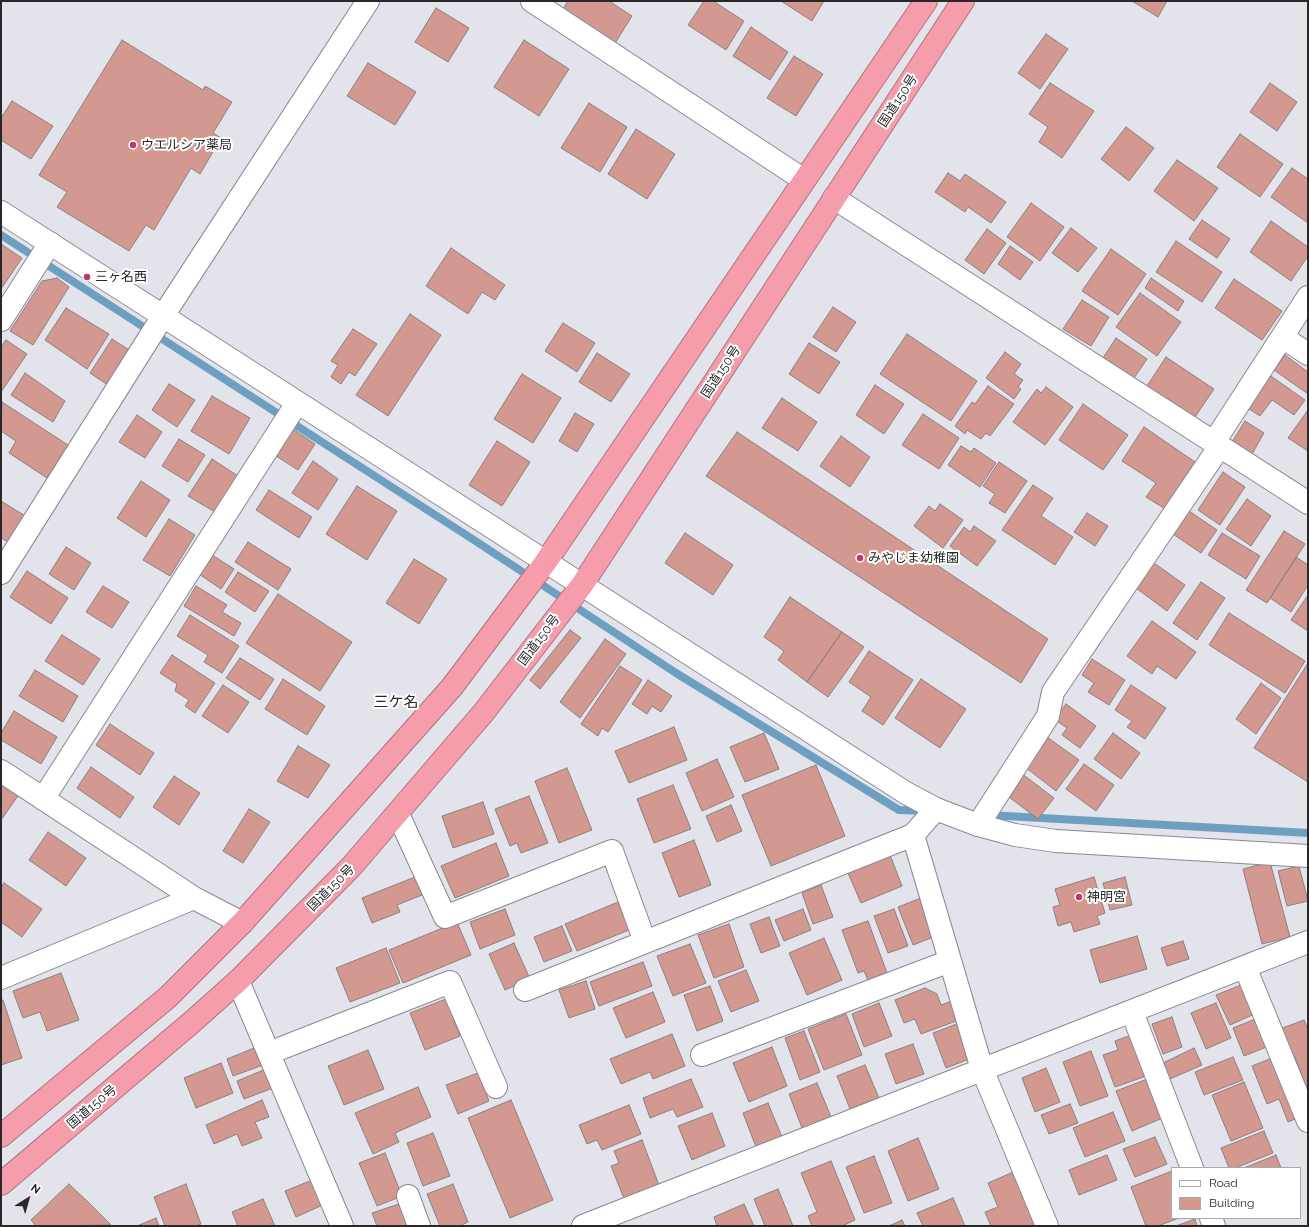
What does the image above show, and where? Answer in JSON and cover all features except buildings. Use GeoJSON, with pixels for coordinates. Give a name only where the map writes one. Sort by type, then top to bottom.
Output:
{"type":"FeatureCollection","features":[{"type":"Feature","properties":{"kind":"highway"},"geometry":{"type":"LineString","coordinates":[[1,1136],[168,997],[242,923],[452,687],[545,563],[926,1]]}},
{"type":"Feature","properties":{"kind":"highway","name":"国道150号"},"geometry":{"type":"LineString","coordinates":[[1,1184],[192,1022],[238,981],[351,867],[484,712],[582,585],[963,1]]}},
{"type":"Feature","properties":{"kind":"street"},"geometry":{"type":"LineString","coordinates":[[1,573],[163,316],[368,1]]}},
{"type":"Feature","properties":{"kind":"street"},"geometry":{"type":"LineString","coordinates":[[532,1],[804,180]]}},
{"type":"Feature","properties":{"kind":"street"},"geometry":{"type":"LineString","coordinates":[[834,198],[1308,502]]}},
{"type":"Feature","properties":{"kind":"street"},"geometry":{"type":"LineString","coordinates":[[1,212],[545,563],[582,585],[906,793],[936,809],[978,825],[1015,835],[1056,841],[1308,856]]}},
{"type":"Feature","properties":{"kind":"street"},"geometry":{"type":"LineString","coordinates":[[1,320],[50,244]]}},
{"type":"Feature","properties":{"kind":"street"},"geometry":{"type":"LineString","coordinates":[[978,825],[1048,716],[1053,692],[1217,444],[1308,296]]}},
{"type":"Feature","properties":{"kind":"street"},"geometry":{"type":"LineString","coordinates":[[1282,338],[1308,354]]}},
{"type":"Feature","properties":{"kind":"street"},"geometry":{"type":"LineString","coordinates":[[43,799],[297,403]]}},
{"type":"Feature","properties":{"kind":"street"},"geometry":{"type":"LineString","coordinates":[[1,771],[194,898],[242,923]]}},
{"type":"Feature","properties":{"kind":"street"},"geometry":{"type":"LineString","coordinates":[[525,990],[913,834],[936,809]]}},
{"type":"Feature","properties":{"kind":"street"},"geometry":{"type":"LineString","coordinates":[[398,814],[445,917],[612,851],[645,942]]}},
{"type":"Feature","properties":{"kind":"street"},"geometry":{"type":"LineString","coordinates":[[913,834],[982,1069],[1047,1226]]}},
{"type":"Feature","properties":{"kind":"street"},"geometry":{"type":"LineString","coordinates":[[1,978],[194,898]]}},
{"type":"Feature","properties":{"kind":"street"},"geometry":{"type":"LineString","coordinates":[[582,1226],[1308,942]]}},
{"type":"Feature","properties":{"kind":"street"},"geometry":{"type":"LineString","coordinates":[[702,1055],[950,961]]}},
{"type":"Feature","properties":{"kind":"street"},"geometry":{"type":"LineString","coordinates":[[1245,967],[1308,1121]]}},
{"type":"Feature","properties":{"kind":"street"},"geometry":{"type":"LineString","coordinates":[[238,981],[342,1226]]}},
{"type":"Feature","properties":{"kind":"street"},"geometry":{"type":"LineString","coordinates":[[269,1053],[450,982],[496,1087]]}},
{"type":"Feature","properties":{"kind":"street"},"geometry":{"type":"LineString","coordinates":[[1132,1012],[1192,1167]]}},
{"type":"Feature","properties":{"kind":"street"},"geometry":{"type":"LineString","coordinates":[[408,1196],[419,1226]]}},
{"type":"Feature","properties":{"kind":"waterway"},"geometry":{"type":"LineString","coordinates":[[1,235],[477,542],[676,673],[899,810],[926,811]]}},
{"type":"Feature","properties":{"kind":"waterway"},"geometry":{"type":"LineString","coordinates":[[988,815],[1308,833]]}},
{"type":"Feature","properties":{"kind":"place","name":"ウエルシア薬局"},"geometry":{"type":"Point","coordinates":[133,145]}},
{"type":"Feature","properties":{"kind":"place","name":"三ヶ名西"},"geometry":{"type":"Point","coordinates":[87,277]}},
{"type":"Feature","properties":{"kind":"place","name":"みやじま幼稚園"},"geometry":{"type":"Point","coordinates":[860,558]}},
{"type":"Feature","properties":{"kind":"place","name":"神明宮"},"geometry":{"type":"Point","coordinates":[1079,897]}},
{"type":"Feature","properties":{"kind":"district","name":"三ケ名"},"geometry":{"type":"Point","coordinates":[396,702]}}]}
